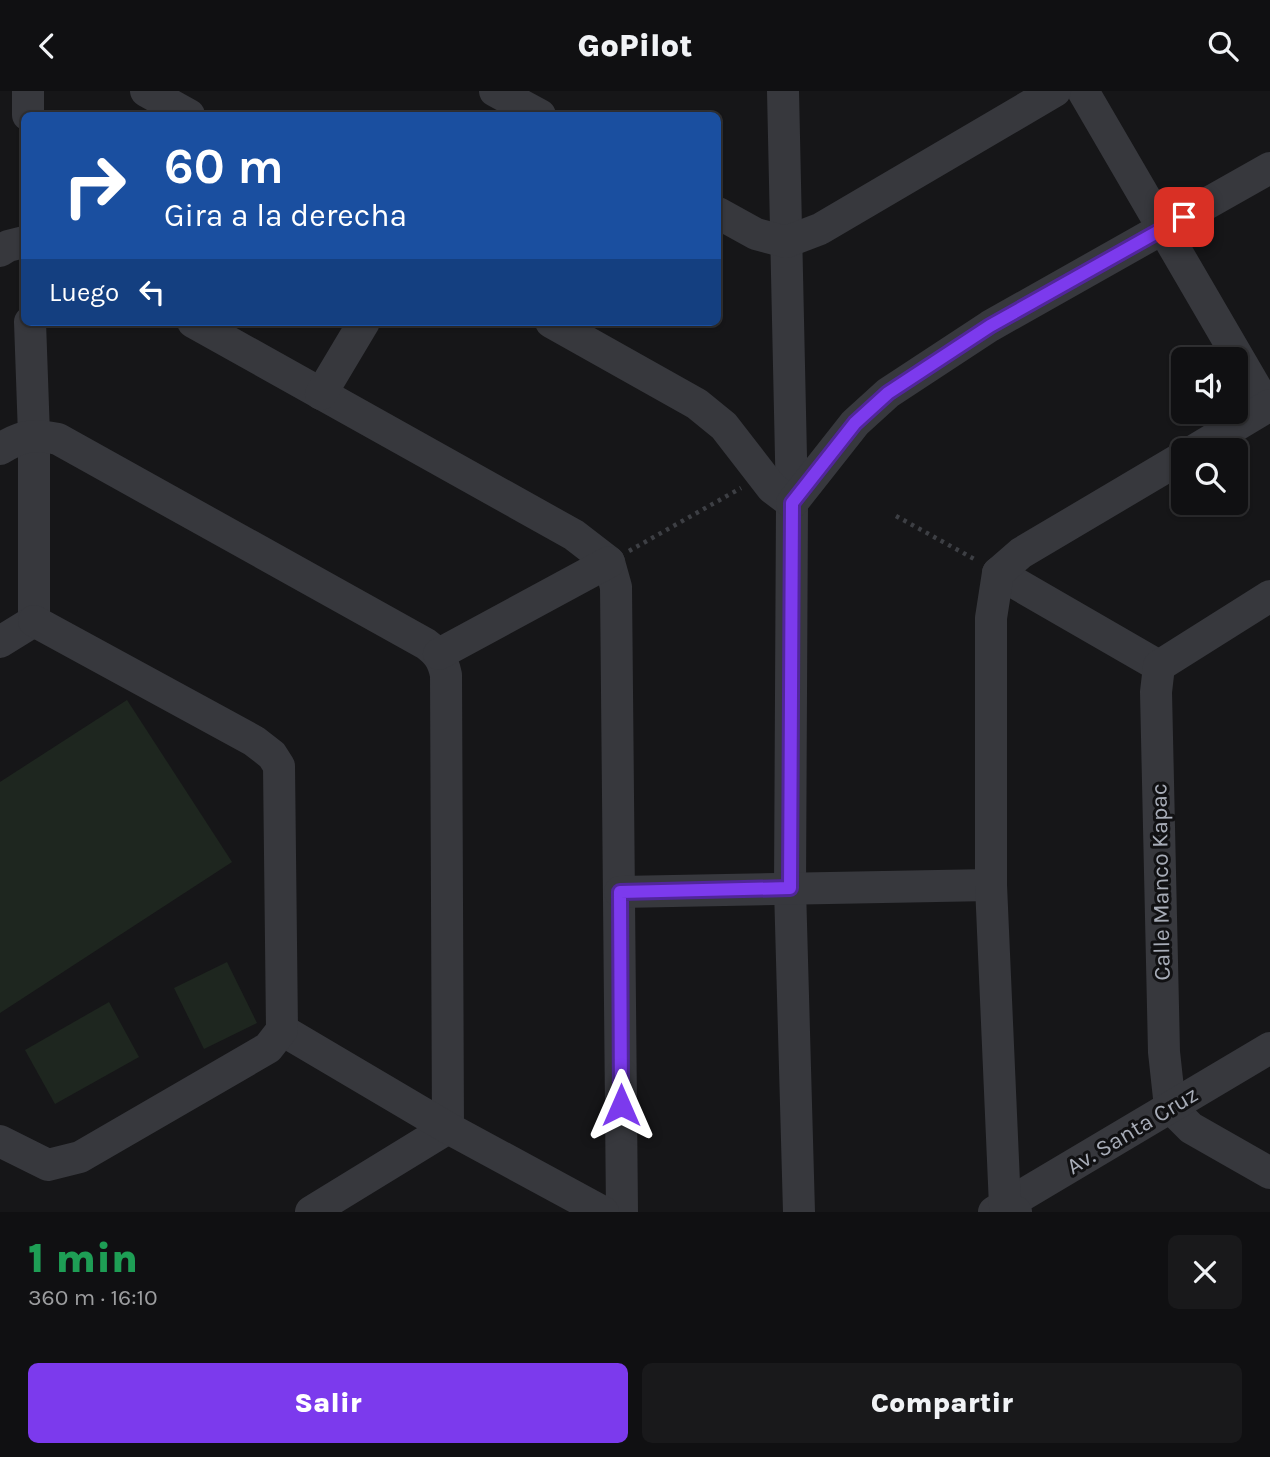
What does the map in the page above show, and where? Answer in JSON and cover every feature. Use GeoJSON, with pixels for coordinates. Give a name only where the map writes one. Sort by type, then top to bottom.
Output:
{"type":"FeatureCollection","features":[{"type":"Feature","properties":{"kind":"street"},"geometry":{"type":"LineString","coordinates":[[28,91],[28,112]]}},
{"type":"Feature","properties":{"kind":"street"},"geometry":{"type":"LineString","coordinates":[[146,91],[184,112]]}},
{"type":"Feature","properties":{"kind":"street"},"geometry":{"type":"LineString","coordinates":[[483,112],[494,91],[534,112]]}},
{"type":"Feature","properties":{"kind":"street"},"geometry":{"type":"LineString","coordinates":[[783,91],[792,503],[790,888],[799,1212]]}},
{"type":"Feature","properties":{"kind":"street"},"geometry":{"type":"LineString","coordinates":[[721,215],[756,234],[786,242],[820,229],[1055,91]]}},
{"type":"Feature","properties":{"kind":"street"},"geometry":{"type":"LineString","coordinates":[[1083,91],[1162,230],[1268,406],[1215,438]]}},
{"type":"Feature","properties":{"kind":"street"},"geometry":{"type":"LineString","coordinates":[[792,503],[855,423],[888,393],[990,326],[1270,168]]}},
{"type":"Feature","properties":{"kind":"street"},"geometry":{"type":"LineString","coordinates":[[0,251],[21,243]]}},
{"type":"Feature","properties":{"kind":"street"},"geometry":{"type":"LineString","coordinates":[[30,326],[34,435],[34,621]]}},
{"type":"Feature","properties":{"kind":"street"},"geometry":{"type":"LineString","coordinates":[[200,326],[574,535],[609,562],[616,587],[622,1212]]}},
{"type":"Feature","properties":{"kind":"street"},"geometry":{"type":"LineString","coordinates":[[321,394],[362,326]]}},
{"type":"Feature","properties":{"kind":"street"},"geometry":{"type":"LineString","coordinates":[[558,326],[697,404],[723,426],[777,493],[792,503]]}},
{"type":"Feature","properties":{"kind":"street"},"geometry":{"type":"LineString","coordinates":[[0,449],[18,438],[34,435],[58,439],[426,644],[439,654],[446,675],[448,1128]]}},
{"type":"Feature","properties":{"kind":"street"},"geometry":{"type":"LineString","coordinates":[[1005,1210],[991,885],[990,618],[993,592],[998,573],[1021,553],[1171,464]]}},
{"type":"Feature","properties":{"kind":"street"},"geometry":{"type":"LineString","coordinates":[[439,654],[609,562]]}},
{"type":"Feature","properties":{"kind":"street"},"geometry":{"type":"LineString","coordinates":[[998,573],[1159,666],[1270,596]]}},
{"type":"Feature","properties":{"kind":"street"},"geometry":{"type":"LineString","coordinates":[[0,642],[34,621]]}},
{"type":"Feature","properties":{"kind":"street"},"geometry":{"type":"LineString","coordinates":[[0,1142],[48,1165],[80,1157],[268,1048],[282,1030],[279,766],[272,755],[254,741],[34,621]]}},
{"type":"Feature","properties":{"kind":"street","name":"Calle Manco Kapac"},"geometry":{"type":"LineString","coordinates":[[1159,666],[1156,692],[1164,1052],[1170,1107]]}},
{"type":"Feature","properties":{"kind":"street"},"geometry":{"type":"LineString","coordinates":[[620,892],[991,885]]}},
{"type":"Feature","properties":{"kind":"street"},"geometry":{"type":"LineString","coordinates":[[282,1030],[448,1128],[603,1212]]}},
{"type":"Feature","properties":{"kind":"street","name":"Av. Santa Cruz"},"geometry":{"type":"LineString","coordinates":[[1005,1210],[1270,1048]]}},
{"type":"Feature","properties":{"kind":"street"},"geometry":{"type":"LineString","coordinates":[[1170,1107],[1191,1128],[1270,1173]]}},
{"type":"Feature","properties":{"kind":"street"},"geometry":{"type":"LineString","coordinates":[[311,1212],[448,1128]]}},
{"type":"Feature","properties":{"kind":"path"},"geometry":{"type":"LineString","coordinates":[[609,562],[711,507],[762,475]]}},
{"type":"Feature","properties":{"kind":"path"},"geometry":{"type":"LineString","coordinates":[[896,516],[998,573]]}},
{"type":"Feature","properties":{"kind":"shaded area"},"geometry":{"type":"Polygon","coordinates":[[[127,700],[232,862],[0,1013],[0,782],[127,700]]]}},
{"type":"Feature","properties":{"kind":"shaded area"},"geometry":{"type":"Polygon","coordinates":[[[227,962],[257,1023],[204,1049],[174,988],[227,962]]]}},
{"type":"Feature","properties":{"kind":"shaded area"},"geometry":{"type":"Polygon","coordinates":[[[109,1002],[139,1057],[55,1104],[25,1050],[109,1002]]]}},
{"type":"Feature","properties":{"kind":"route"},"geometry":{"type":"LineString","coordinates":[[621,1105],[620,892],[790,888],[792,503],[855,423],[888,393],[990,326],[1184,217]]}}]}
